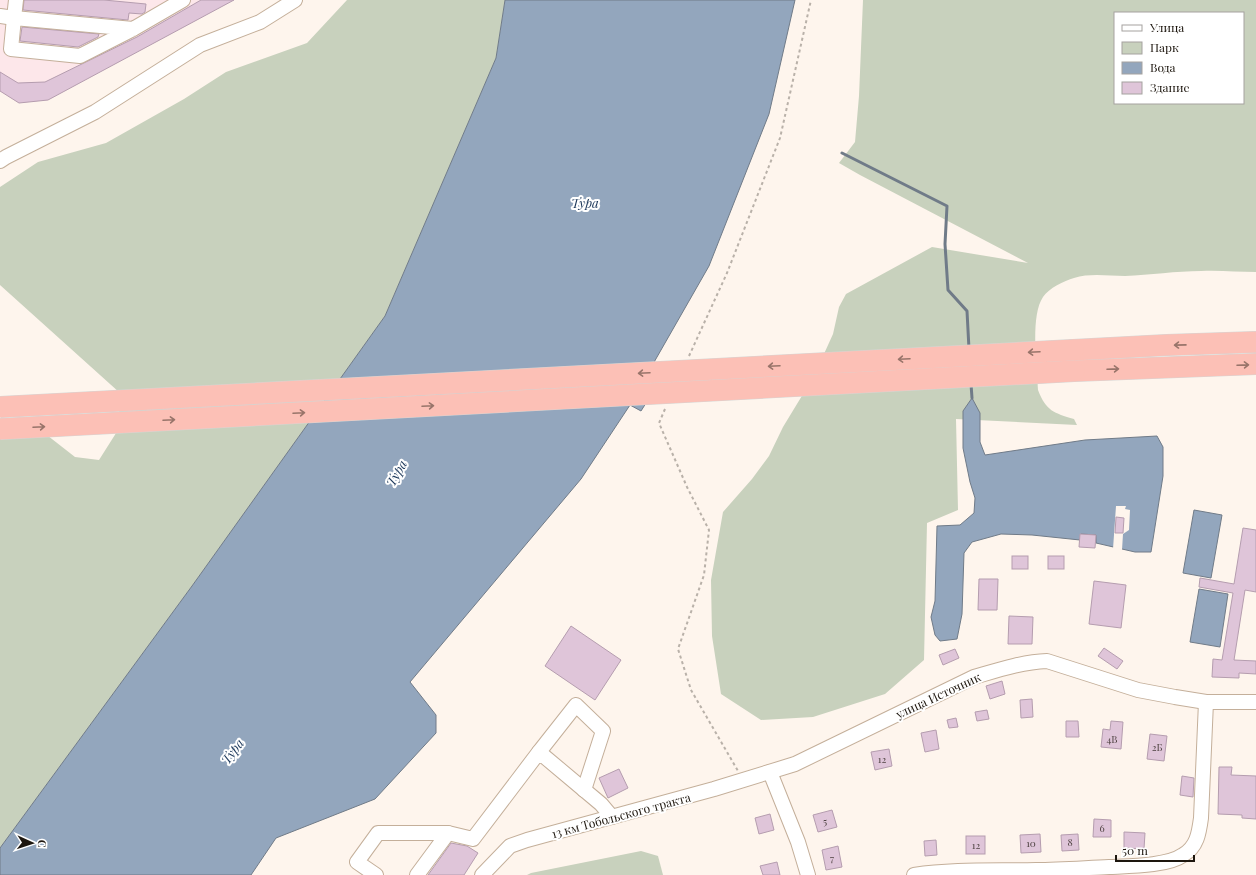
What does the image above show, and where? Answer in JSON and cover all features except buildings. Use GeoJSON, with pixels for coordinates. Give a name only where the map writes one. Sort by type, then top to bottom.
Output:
{"type":"FeatureCollection","features":[{"type":"Feature","properties":{"kind":"highway"},"geometry":{"type":"LineString","coordinates":[[0,407],[1167,345],[1256,342]]}},
{"type":"Feature","properties":{"kind":"highway"},"geometry":{"type":"LineString","coordinates":[[0,429],[1074,371],[1256,364]]}},
{"type":"Feature","properties":{"kind":"street"},"geometry":{"type":"LineString","coordinates":[[16,0],[14,18],[5,48],[80,56],[133,29],[183,0]]}},
{"type":"Feature","properties":{"kind":"street"},"geometry":{"type":"LineString","coordinates":[[0,161],[94,112],[200,45],[260,22],[295,0]]}},
{"type":"Feature","properties":{"kind":"street"},"geometry":{"type":"LineString","coordinates":[[0,16],[133,29]]}},
{"type":"Feature","properties":{"kind":"street","name":"улица Источник"},"geometry":{"type":"LineString","coordinates":[[770,772],[795,764],[974,677],[1032,662],[1047,661],[1070,667],[1138,690],[1175,697],[1206,702],[1256,702]]}},
{"type":"Feature","properties":{"kind":"street"},"geometry":{"type":"LineString","coordinates":[[914,875],[953,871],[1045,873],[1174,861],[1192,848],[1198,836],[1201,818],[1206,702]]}},
{"type":"Feature","properties":{"kind":"street"},"geometry":{"type":"LineString","coordinates":[[376,875],[357,862],[378,833],[448,833],[473,839],[576,705],[603,731],[584,790]]}},
{"type":"Feature","properties":{"kind":"street"},"geometry":{"type":"LineString","coordinates":[[539,752],[601,804],[612,817]]}},
{"type":"Feature","properties":{"kind":"street"},"geometry":{"type":"LineString","coordinates":[[770,772],[798,842],[808,875]]}},
{"type":"Feature","properties":{"kind":"street","name":"13 км Тобольского тракта"},"geometry":{"type":"LineString","coordinates":[[482,875],[510,846],[770,772]]}},
{"type":"Feature","properties":{"kind":"street"},"geometry":{"type":"LineString","coordinates":[[417,875],[448,833]]}},
{"type":"Feature","properties":{"kind":"shaded area"},"geometry":{"type":"Polygon","coordinates":[[[0,0],[234,0],[48,100],[19,103],[0,91],[0,0]]]}},
{"type":"Feature","properties":{"kind":"green space"},"geometry":{"type":"Polygon","coordinates":[[[347,0],[505,0],[496,58],[385,316],[192,586],[0,848],[0,435],[43,432],[75,457],[99,460],[118,430],[120,393],[0,285],[0,187],[38,162],[106,143],[184,99],[226,72],[307,43],[347,0]]]}},
{"type":"Feature","properties":{"kind":"green space"},"geometry":{"type":"Polygon","coordinates":[[[863,0],[1256,0],[1256,272],[1208,271],[1125,276],[1080,276],[1057,285],[1049,291],[1043,297],[1039,306],[1035,329],[1038,390],[1044,403],[1048,407],[1056,413],[1074,419],[1077,425],[956,419],[958,510],[927,523],[924,660],[885,694],[813,717],[761,720],[721,694],[712,636],[711,580],[723,512],[752,479],[769,456],[783,427],[814,376],[833,334],[839,307],[846,294],[932,247],[1028,263],[839,163],[855,142],[859,96],[863,0]]]}},
{"type":"Feature","properties":{"kind":"green space"},"geometry":{"type":"Polygon","coordinates":[[[641,851],[658,856],[663,875],[527,875],[531,873],[641,851]]]}},
{"type":"Feature","properties":{"kind":"water","name":"Тура"},"geometry":{"type":"Polygon","coordinates":[[[505,0],[795,0],[769,114],[709,266],[641,385],[653,392],[641,411],[630,405],[581,479],[410,682],[436,715],[436,733],[375,799],[276,838],[251,875],[0,875],[0,848],[192,586],[385,316],[496,58],[505,0]]]}},
{"type":"Feature","properties":{"kind":"water"},"geometry":{"type":"Polygon","coordinates":[[[972,398],[980,413],[980,442],[985,455],[1085,440],[1157,436],[1163,447],[1163,476],[1151,552],[1135,552],[1096,543],[1096,535],[1081,534],[1080,540],[1032,535],[1001,534],[972,542],[964,553],[962,614],[957,639],[940,641],[935,635],[931,617],[935,601],[937,526],[960,525],[974,513],[975,498],[963,448],[963,411],[972,398]]]}},
{"type":"Feature","properties":{"kind":"water"},"geometry":{"type":"Polygon","coordinates":[[[1194,510],[1222,515],[1211,578],[1183,573],[1194,510]]]}},
{"type":"Feature","properties":{"kind":"water"},"geometry":{"type":"Polygon","coordinates":[[[1199,589],[1228,594],[1220,647],[1190,642],[1199,589]]]}},
{"type":"Feature","properties":{"kind":"pier"},"geometry":{"type":"Polygon","coordinates":[[[1116,506],[1126,506],[1125,509],[1130,510],[1129,530],[1123,534],[1122,550],[1113,549],[1116,506]]]}},
{"type":"Feature","properties":{"kind":"waterway"},"geometry":{"type":"LineString","coordinates":[[842,153],[947,206],[945,244],[948,290],[967,311],[969,349]]}},
{"type":"Feature","properties":{"kind":"waterway"},"geometry":{"type":"LineString","coordinates":[[971,384],[972,398]]}}]}
